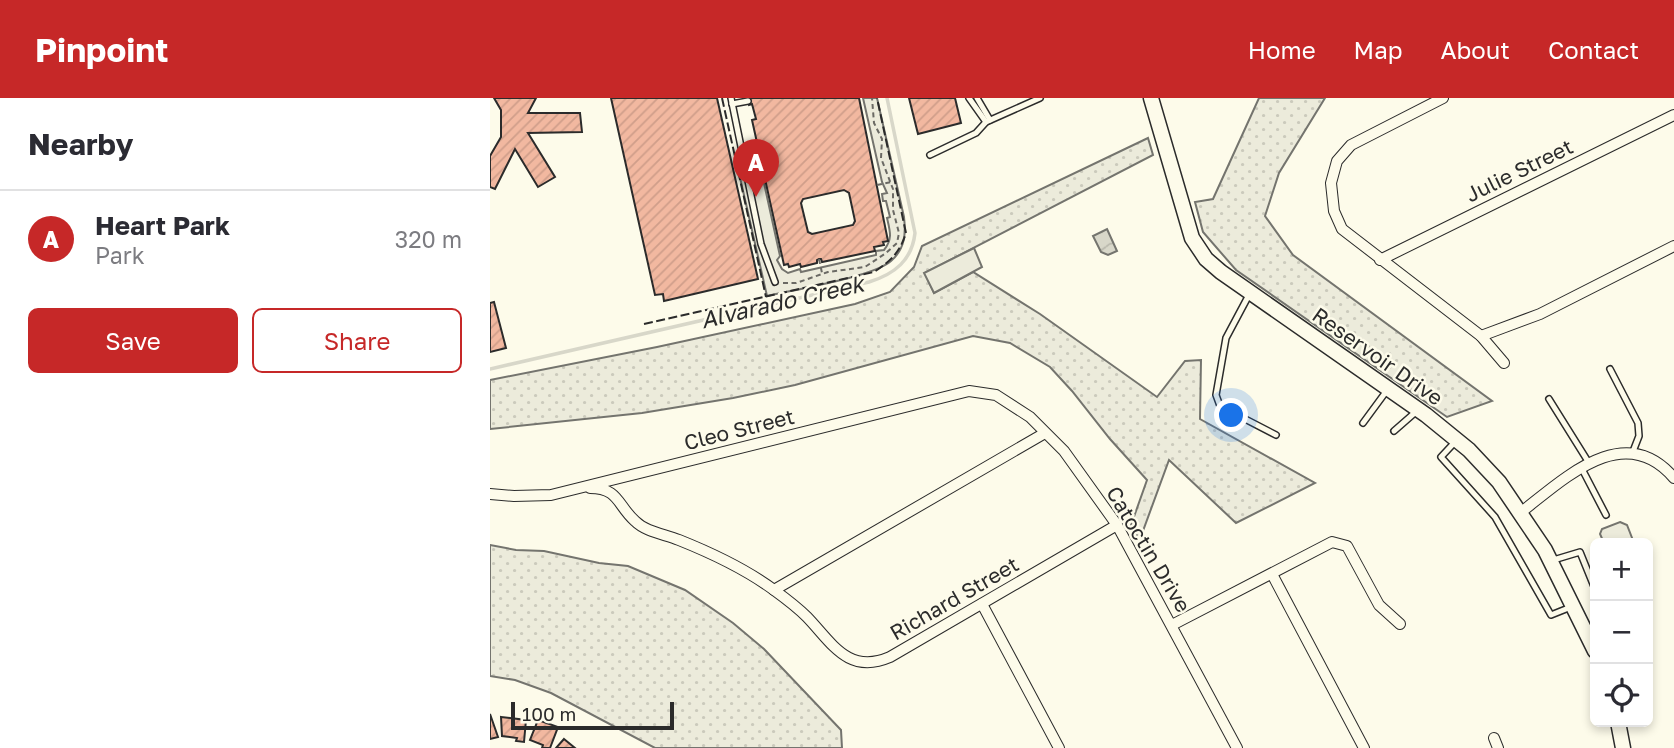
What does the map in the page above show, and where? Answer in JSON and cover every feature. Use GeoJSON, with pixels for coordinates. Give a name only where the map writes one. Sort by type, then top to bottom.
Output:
{"type":"FeatureCollection","features":[{"type":"Feature","properties":{"kind":"street","name":"Reservoir Drive"},"geometry":{"type":"LineString","coordinates":[[1151,98],[1192,238],[1210,263],[1418,410],[1469,450],[1499,482],[1520,513],[1550,561],[1590,641]]}},
{"type":"Feature","properties":{"kind":"street"},"geometry":{"type":"LineString","coordinates":[[1443,98],[1357,140],[1341,155],[1332,174],[1331,202],[1342,229],[1481,336],[1504,363]]}},
{"type":"Feature","properties":{"kind":"street","name":"Julie Street"},"geometry":{"type":"LineString","coordinates":[[1380,260],[1674,115]]}},
{"type":"Feature","properties":{"kind":"street"},"geometry":{"type":"LineString","coordinates":[[1481,336],[1540,314],[1674,246]]}},
{"type":"Feature","properties":{"kind":"street","name":"Cleo Street"},"geometry":{"type":"LineString","coordinates":[[490,494],[551,495],[969,391],[996,395]]}},
{"type":"Feature","properties":{"kind":"street","name":"Catoctin Drive"},"geometry":{"type":"LineString","coordinates":[[996,395],[1030,418],[1064,451],[1117,525],[1237,748]]}},
{"type":"Feature","properties":{"kind":"street"},"geometry":{"type":"LineString","coordinates":[[774,590],[1045,433]]}},
{"type":"Feature","properties":{"kind":"street"},"geometry":{"type":"LineString","coordinates":[[1520,513],[1585,465],[1614,454],[1632,454],[1657,463],[1674,478]]}},
{"type":"Feature","properties":{"kind":"street","name":"Richard Street"},"geometry":{"type":"LineString","coordinates":[[582,488],[594,487],[614,493],[635,521],[759,579],[814,624],[842,655],[861,662],[876,662],[890,657],[1117,525]]}},
{"type":"Feature","properties":{"kind":"street"},"geometry":{"type":"LineString","coordinates":[[1172,625],[1332,542],[1347,546],[1379,605],[1400,624]]}},
{"type":"Feature","properties":{"kind":"street"},"geometry":{"type":"LineString","coordinates":[[1272,575],[1364,748]]}},
{"type":"Feature","properties":{"kind":"street"},"geometry":{"type":"LineString","coordinates":[[982,604],[1056,747]]}},
{"type":"Feature","properties":{"kind":"street"},"geometry":{"type":"LineString","coordinates":[[1622,727],[1623,748]]}},
{"type":"Feature","properties":{"kind":"lane"},"geometry":{"type":"LineString","coordinates":[[969,98],[988,121]]}},
{"type":"Feature","properties":{"kind":"lane"},"geometry":{"type":"LineString","coordinates":[[977,98],[988,121]]}},
{"type":"Feature","properties":{"kind":"lane"},"geometry":{"type":"LineString","coordinates":[[930,155],[976,133],[988,121],[1040,98]]}},
{"type":"Feature","properties":{"kind":"lane"},"geometry":{"type":"LineString","coordinates":[[748,101],[732,101],[761,244],[775,282]]}},
{"type":"Feature","properties":{"kind":"lane"},"geometry":{"type":"LineString","coordinates":[[1250,293],[1226,338],[1216,395],[1220,406],[1276,435]]}},
{"type":"Feature","properties":{"kind":"lane"},"geometry":{"type":"LineString","coordinates":[[1610,369],[1638,423],[1639,436],[1632,454]]}},
{"type":"Feature","properties":{"kind":"lane"},"geometry":{"type":"LineString","coordinates":[[1363,423],[1388,389]]}},
{"type":"Feature","properties":{"kind":"lane"},"geometry":{"type":"LineString","coordinates":[[1549,399],[1585,465],[1606,515]]}},
{"type":"Feature","properties":{"kind":"lane"},"geometry":{"type":"LineString","coordinates":[[1394,431],[1418,410]]}},
{"type":"Feature","properties":{"kind":"lane"},"geometry":{"type":"LineString","coordinates":[[1457,440],[1441,457],[1495,517],[1551,615],[1573,606]]}},
{"type":"Feature","properties":{"kind":"lane"},"geometry":{"type":"LineString","coordinates":[[1550,561],[1580,552],[1590,577]]}},
{"type":"Feature","properties":{"kind":"path"},"geometry":{"type":"LineString","coordinates":[[775,282],[796,283],[839,270],[865,267],[897,243],[900,233],[893,210],[892,182],[881,158],[882,139],[874,123],[872,98]]}},
{"type":"Feature","properties":{"kind":"path"},"geometry":{"type":"LineString","coordinates":[[877,185],[892,182]]}},
{"type":"Feature","properties":{"kind":"path"},"geometry":{"type":"LineString","coordinates":[[819,259],[822,274]]}},
{"type":"Feature","properties":{"kind":"shaded area"},"geometry":{"type":"Polygon","coordinates":[[[863,98],[877,98],[904,217],[902,246],[896,256],[882,267],[832,282],[767,296],[736,160],[758,156],[780,256],[777,260],[782,269],[788,273],[800,269],[801,272],[876,255],[876,251],[884,250],[889,242],[887,218],[890,217],[886,201],[883,201],[882,194],[887,193],[882,182],[863,98]]]}},
{"type":"Feature","properties":{"kind":"shaded area"},"geometry":{"type":"Polygon","coordinates":[[[1259,98],[1325,98],[1279,173],[1265,216],[1293,255],[1492,401],[1447,417],[1236,270],[1203,232],[1195,202],[1213,199],[1259,98]]]}},
{"type":"Feature","properties":{"kind":"shaded area"},"geometry":{"type":"Polygon","coordinates":[[[1148,138],[1153,155],[925,273],[934,293],[973,272],[1040,314],[1157,397],[1185,361],[1201,360],[1200,419],[1315,483],[1236,523],[1169,460],[1140,539],[1130,528],[1147,480],[1050,367],[1010,343],[973,336],[795,385],[733,398],[642,413],[490,429],[490,380],[855,304],[890,292],[914,267],[922,246],[1148,138]]]}},
{"type":"Feature","properties":{"kind":"shaded area"},"geometry":{"type":"Polygon","coordinates":[[[974,248],[982,267],[934,293],[924,273],[974,248]]]}},
{"type":"Feature","properties":{"kind":"shaded area"},"geometry":{"type":"Polygon","coordinates":[[[1620,522],[1627,525],[1632,538],[1602,538],[1602,529],[1620,522]]]}},
{"type":"Feature","properties":{"kind":"shaded area"},"geometry":{"type":"Polygon","coordinates":[[[490,545],[544,551],[599,563],[628,566],[685,590],[733,623],[764,649],[841,730],[842,748],[655,748],[551,693],[515,680],[490,676],[490,545]]]}},
{"type":"Feature","properties":{"kind":"water"},"geometry":{"type":"Polygon","coordinates":[[[1107,229],[1117,251],[1108,255],[1101,252],[1093,236],[1107,229]]]}},
{"type":"Feature","properties":{"kind":"building"},"geometry":{"type":"Polygon","coordinates":[[[494,98],[536,98],[528,113],[580,113],[582,132],[528,133],[555,177],[538,187],[515,149],[495,189],[490,187],[490,156],[501,137],[501,110],[494,98]]]}},
{"type":"Feature","properties":{"kind":"building"},"geometry":{"type":"Polygon","coordinates":[[[611,98],[717,98],[758,279],[664,301],[663,294],[655,295],[611,98]]]}},
{"type":"Feature","properties":{"kind":"building"},"geometry":{"type":"Polygon","coordinates":[[[747,98],[859,98],[888,241],[883,242],[884,245],[874,247],[875,251],[822,262],[819,259],[817,263],[801,267],[800,264],[789,267],[788,264],[784,265],[752,120],[756,119],[752,104],[749,105],[747,98]],[[844,190],[803,199],[801,203],[808,232],[812,234],[853,225],[855,221],[849,193],[844,190]]]}},
{"type":"Feature","properties":{"kind":"building"},"geometry":{"type":"Polygon","coordinates":[[[909,98],[955,98],[961,123],[918,134],[909,98]]]}},
{"type":"Feature","properties":{"kind":"building"},"geometry":{"type":"Polygon","coordinates":[[[494,302],[506,348],[490,352],[490,303],[494,302]]]}},
{"type":"Feature","properties":{"kind":"building"},"geometry":{"type":"Polygon","coordinates":[[[490,714],[498,737],[490,739],[490,714]]]}},
{"type":"Feature","properties":{"kind":"building"},"geometry":{"type":"Polygon","coordinates":[[[501,717],[526,720],[524,742],[502,736],[501,717]]]}},
{"type":"Feature","properties":{"kind":"building"},"geometry":{"type":"Polygon","coordinates":[[[538,720],[558,727],[550,748],[542,748],[543,745],[530,740],[538,720]]]}},
{"type":"Feature","properties":{"kind":"building"},"geometry":{"type":"Polygon","coordinates":[[[564,739],[575,748],[556,748],[564,739]]]}},
{"type":"Feature","properties":{"kind":"waterway","name":"Alvarado Creek"},"geometry":{"type":"LineString","coordinates":[[490,369],[869,282],[887,275],[906,258],[915,233],[887,98]]}},
{"type":"Feature","properties":{"kind":"fence"},"geometry":{"type":"LineString","coordinates":[[722,98],[766,297]]}},
{"type":"Feature","properties":{"kind":"fence"},"geometry":{"type":"LineString","coordinates":[[644,324],[874,272],[890,260],[901,246],[906,233],[877,98]]}},
{"type":"Feature","properties":{"kind":"place","name":"Heart Park"},"geometry":{"type":"Point","coordinates":[756,197]}}]}
